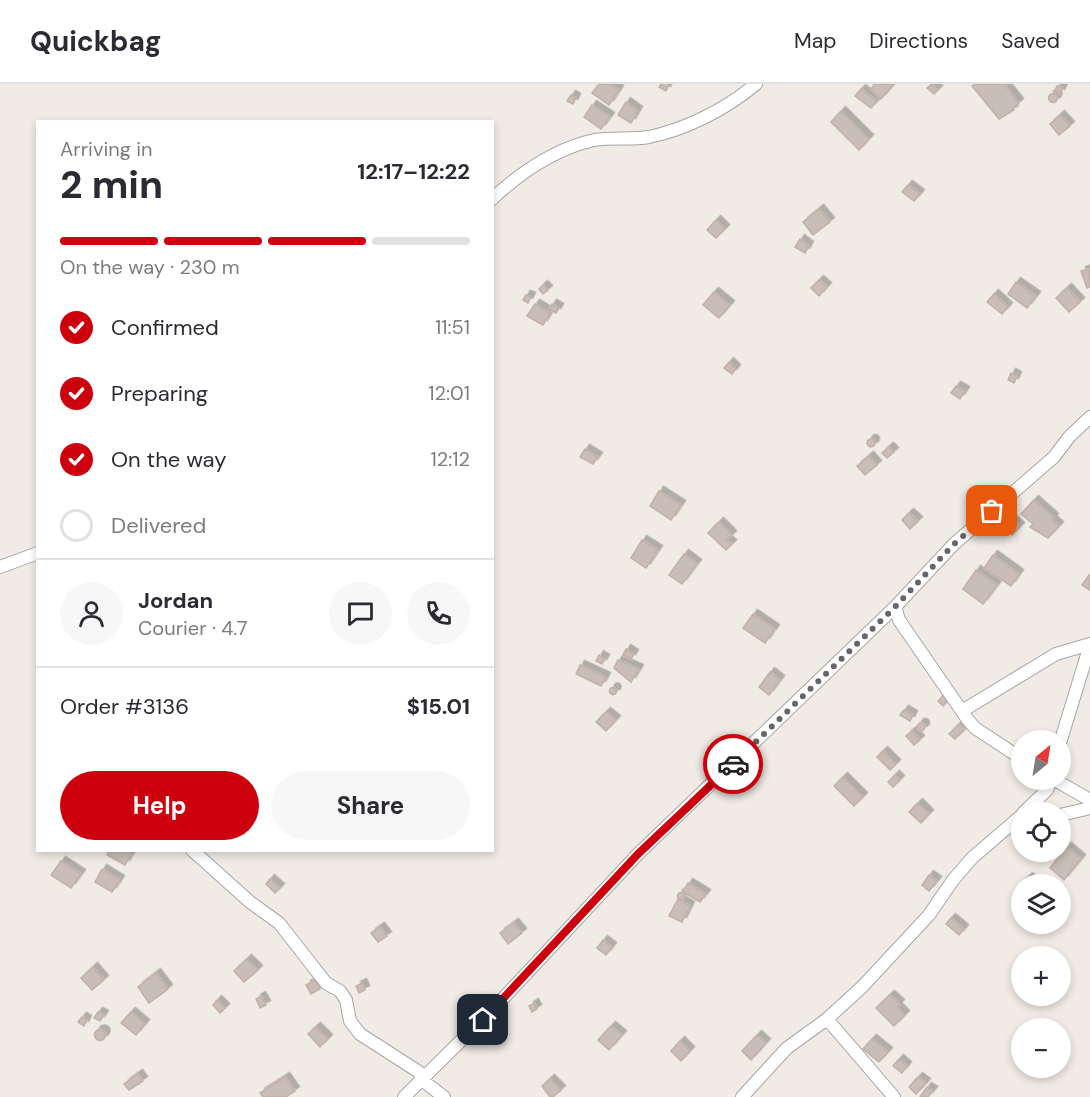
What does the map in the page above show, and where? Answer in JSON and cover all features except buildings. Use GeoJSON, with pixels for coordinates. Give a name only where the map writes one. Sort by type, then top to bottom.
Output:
{"type":"FeatureCollection","features":[{"type":"Feature","properties":{"kind":"street"},"geometry":{"type":"LineString","coordinates":[[494,197],[523,171],[545,159],[596,140],[648,137],[680,127],[720,109],[756,84]]}},
{"type":"Feature","properties":{"kind":"street"},"geometry":{"type":"LineString","coordinates":[[404,1097],[541,960],[638,854],[895,607],[954,544],[1054,457],[1069,437],[1090,417]]}},
{"type":"Feature","properties":{"kind":"street"},"geometry":{"type":"LineString","coordinates":[[0,567],[36,554]]}},
{"type":"Feature","properties":{"kind":"street"},"geometry":{"type":"LineString","coordinates":[[895,607],[899,620],[975,728],[1011,752]]}},
{"type":"Feature","properties":{"kind":"street"},"geometry":{"type":"LineString","coordinates":[[962,711],[1056,654],[1077,645],[1090,644],[1064,730]]}},
{"type":"Feature","properties":{"kind":"street"},"geometry":{"type":"LineString","coordinates":[[1035,802],[1047,790]]}},
{"type":"Feature","properties":{"kind":"street"},"geometry":{"type":"LineString","coordinates":[[1071,790],[1090,800]]}},
{"type":"Feature","properties":{"kind":"street"},"geometry":{"type":"LineString","coordinates":[[1071,812],[1090,808]]}},
{"type":"Feature","properties":{"kind":"street"},"geometry":{"type":"LineString","coordinates":[[742,1097],[787,1048],[826,1019],[862,987],[921,925],[953,880],[980,850],[1011,824]]}},
{"type":"Feature","properties":{"kind":"street"},"geometry":{"type":"LineString","coordinates":[[194,852],[250,902],[279,923],[326,983],[340,991],[346,1000],[350,1021],[360,1034],[419,1072],[422,1080],[444,1097]]}},
{"type":"Feature","properties":{"kind":"street"},"geometry":{"type":"LineString","coordinates":[[826,1019],[894,1097]]}},
{"type":"Feature","properties":{"kind":"way so far"},"geometry":{"type":"LineString","coordinates":[[733,764],[874,625],[883,619],[954,544],[992,511]]}},
{"type":"Feature","properties":{"kind":"route"},"geometry":{"type":"LineString","coordinates":[[483,1020],[638,854],[733,764]]}}]}
